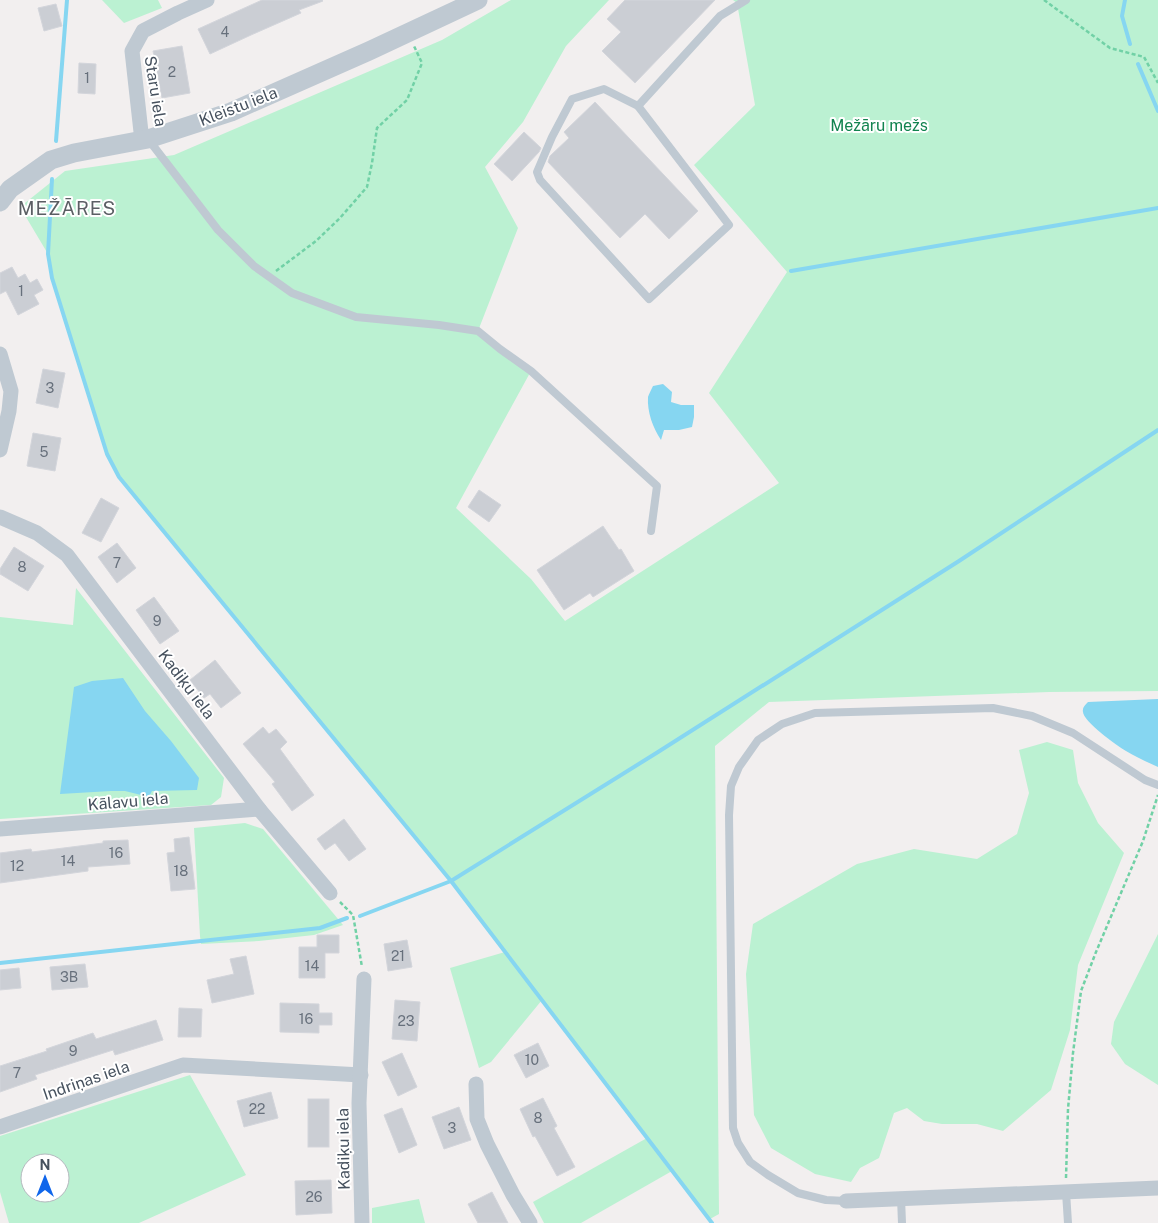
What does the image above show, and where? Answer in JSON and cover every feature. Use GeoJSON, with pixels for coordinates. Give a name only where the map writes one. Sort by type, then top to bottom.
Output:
{"type":"FeatureCollection","features":[{"type":"Feature","properties":{"kind":"street","name":"Staru iela"},"geometry":{"type":"LineString","coordinates":[[148,139],[142,132],[132,51],[144,31],[207,0]]}},
{"type":"Feature","properties":{"kind":"street","name":"Kleistu iela"},"geometry":{"type":"LineString","coordinates":[[0,202],[10,189],[50,160],[74,153],[148,139],[231,112],[478,0]]}},
{"type":"Feature","properties":{"kind":"street"},"geometry":{"type":"LineString","coordinates":[[0,354],[11,391],[9,411],[0,450]]}},
{"type":"Feature","properties":{"kind":"street","name":"Kadiķu iela"},"geometry":{"type":"LineString","coordinates":[[0,517],[36,533],[67,555],[259,808],[330,893]]}},
{"type":"Feature","properties":{"kind":"street","name":"Kālavu iela"},"geometry":{"type":"LineString","coordinates":[[0,829],[259,808]]}},
{"type":"Feature","properties":{"kind":"street","name":"Kadiķu iela"},"geometry":{"type":"LineString","coordinates":[[362,1223],[359,1103],[364,979]]}},
{"type":"Feature","properties":{"kind":"street","name":"Indriņas iela"},"geometry":{"type":"LineString","coordinates":[[0,1127],[183,1065],[361,1075]]}},
{"type":"Feature","properties":{"kind":"street"},"geometry":{"type":"LineString","coordinates":[[476,1084],[477,1119],[487,1144],[530,1223]]}},
{"type":"Feature","properties":{"kind":"street"},"geometry":{"type":"LineString","coordinates":[[846,1201],[1158,1188]]}},
{"type":"Feature","properties":{"kind":"lane"},"geometry":{"type":"LineString","coordinates":[[638,106],[720,16],[746,0]]}},
{"type":"Feature","properties":{"kind":"lane"},"geometry":{"type":"LineString","coordinates":[[604,89],[638,106],[729,225],[649,299],[540,180],[537,172],[552,137],[572,99],[604,89]]}},
{"type":"Feature","properties":{"kind":"lane"},"geometry":{"type":"LineString","coordinates":[[148,139],[218,230],[254,266],[292,293],[356,317],[438,324],[478,331],[531,371],[657,486],[651,531]]}},
{"type":"Feature","properties":{"kind":"lane"},"geometry":{"type":"LineString","coordinates":[[846,1201],[826,1200],[798,1193],[768,1175],[750,1162],[738,1143],[733,1128],[731,786],[739,767],[758,740],[782,724],[815,713],[993,708],[1032,716],[1073,733],[1145,780],[1158,785]]}},
{"type":"Feature","properties":{"kind":"lane"},"geometry":{"type":"LineString","coordinates":[[1066,1192],[1068,1223]]}},
{"type":"Feature","properties":{"kind":"lane"},"geometry":{"type":"LineString","coordinates":[[901,1198],[902,1223]]}},
{"type":"Feature","properties":{"kind":"path"},"geometry":{"type":"LineString","coordinates":[[1044,0],[1110,48],[1144,58],[1158,83]]}},
{"type":"Feature","properties":{"kind":"path"},"geometry":{"type":"LineString","coordinates":[[269,277],[316,241],[340,218],[366,187],[377,128],[407,100],[422,62],[408,33]]}},
{"type":"Feature","properties":{"kind":"path"},"geometry":{"type":"LineString","coordinates":[[1066,1192],[1068,1109],[1081,991],[1143,841],[1158,795]]}},
{"type":"Feature","properties":{"kind":"path"},"geometry":{"type":"LineString","coordinates":[[330,893],[353,915],[364,979]]}},
{"type":"Feature","properties":{"kind":"green space"},"geometry":{"type":"Polygon","coordinates":[[[102,0],[158,0],[162,8],[124,23],[102,0]]]}},
{"type":"Feature","properties":{"kind":"green space","name":"Mežāru mežs"},"geometry":{"type":"Polygon","coordinates":[[[511,0],[609,0],[566,46],[523,122],[485,167],[518,228],[478,331],[531,371],[456,508],[531,579],[565,621],[779,483],[709,393],[787,272],[694,165],[755,105],[737,3],[733,0],[1158,0],[1158,691],[1049,692],[769,702],[715,746],[719,1214],[710,1219],[672,1171],[581,1223],[544,1223],[533,1202],[647,1138],[542,1000],[491,1062],[479,1068],[450,968],[505,952],[451,881],[119,477],[107,454],[52,278],[48,254],[20,207],[65,171],[174,155],[442,40],[511,0]]]}},
{"type":"Feature","properties":{"kind":"green space"},"geometry":{"type":"Polygon","coordinates":[[[76,588],[224,778],[221,797],[211,805],[0,819],[0,617],[73,625],[76,588]]]}},
{"type":"Feature","properties":{"kind":"green space"},"geometry":{"type":"Polygon","coordinates":[[[1047,742],[1073,750],[1078,783],[1098,823],[1124,853],[1078,965],[1070,1030],[1051,1090],[1003,1131],[977,1124],[942,1124],[924,1121],[907,1108],[894,1113],[879,1158],[860,1168],[851,1182],[815,1174],[771,1148],[754,1115],[746,974],[753,924],[857,864],[914,849],[977,859],[1017,834],[1029,793],[1019,750],[1047,742]]]}},
{"type":"Feature","properties":{"kind":"green space"},"geometry":{"type":"Polygon","coordinates":[[[245,823],[263,829],[343,925],[314,935],[259,941],[201,944],[194,828],[245,823]]]}},
{"type":"Feature","properties":{"kind":"green space"},"geometry":{"type":"Polygon","coordinates":[[[1158,934],[1158,1085],[1125,1064],[1111,1044],[1114,1022],[1158,934]]]}},
{"type":"Feature","properties":{"kind":"green space"},"geometry":{"type":"Polygon","coordinates":[[[190,1075],[246,1175],[139,1223],[9,1223],[0,1192],[0,1136],[190,1075]]]}},
{"type":"Feature","properties":{"kind":"green space"},"geometry":{"type":"Polygon","coordinates":[[[419,1199],[425,1223],[372,1223],[372,1208],[419,1199]]]}},
{"type":"Feature","properties":{"kind":"water"},"geometry":{"type":"Polygon","coordinates":[[[663,384],[672,392],[671,402],[681,405],[694,405],[694,417],[692,427],[679,430],[664,430],[661,440],[651,420],[648,397],[653,386],[663,384]]]}},
{"type":"Feature","properties":{"kind":"water"},"geometry":{"type":"Polygon","coordinates":[[[123,678],[145,711],[199,778],[197,790],[152,791],[149,797],[125,791],[60,794],[74,687],[92,681],[123,678]]]}},
{"type":"Feature","properties":{"kind":"water"},"geometry":{"type":"Polygon","coordinates":[[[1158,699],[1158,767],[1115,744],[1088,721],[1083,712],[1083,708],[1088,702],[1158,699]]]}},
{"type":"Feature","properties":{"kind":"building"},"geometry":{"type":"Polygon","coordinates":[[[262,0],[323,1],[299,10],[301,13],[210,54],[198,29],[262,0]]]}},
{"type":"Feature","properties":{"kind":"building"},"geometry":{"type":"Polygon","coordinates":[[[625,0],[715,0],[635,83],[602,51],[621,32],[607,19],[625,0]]]}},
{"type":"Feature","properties":{"kind":"building"},"geometry":{"type":"Polygon","coordinates":[[[56,4],[62,26],[44,31],[38,8],[56,4]]]}},
{"type":"Feature","properties":{"kind":"building"},"geometry":{"type":"Polygon","coordinates":[[[182,46],[190,93],[162,98],[153,51],[182,46]]]}},
{"type":"Feature","properties":{"kind":"building"},"geometry":{"type":"Polygon","coordinates":[[[79,63],[96,64],[95,94],[78,93],[79,63]]]}},
{"type":"Feature","properties":{"kind":"building"},"geometry":{"type":"Polygon","coordinates":[[[595,102],[698,211],[669,239],[645,214],[620,238],[548,162],[550,156],[569,138],[564,132],[595,102]]]}},
{"type":"Feature","properties":{"kind":"building"},"geometry":{"type":"Polygon","coordinates":[[[524,132],[541,148],[512,181],[494,164],[524,132]]]}},
{"type":"Feature","properties":{"kind":"building"},"geometry":{"type":"Polygon","coordinates":[[[12,267],[18,278],[25,274],[30,283],[37,279],[43,290],[34,295],[39,304],[18,315],[6,291],[0,294],[0,273],[12,267]]]}},
{"type":"Feature","properties":{"kind":"building"},"geometry":{"type":"Polygon","coordinates":[[[43,369],[65,373],[58,408],[36,403],[43,369]]]}},
{"type":"Feature","properties":{"kind":"building"},"geometry":{"type":"Polygon","coordinates":[[[33,433],[61,438],[55,471],[27,466],[33,433]]]}},
{"type":"Feature","properties":{"kind":"building"},"geometry":{"type":"Polygon","coordinates":[[[479,490],[501,505],[489,522],[468,507],[479,490]]]}},
{"type":"Feature","properties":{"kind":"building"},"geometry":{"type":"Polygon","coordinates":[[[101,498],[119,508],[101,542],[82,533],[101,498]]]}},
{"type":"Feature","properties":{"kind":"building"},"geometry":{"type":"Polygon","coordinates":[[[603,526],[619,550],[621,549],[634,571],[593,597],[590,593],[564,610],[537,570],[603,526]]]}},
{"type":"Feature","properties":{"kind":"building"},"geometry":{"type":"Polygon","coordinates":[[[117,543],[136,568],[117,583],[98,557],[117,543]]]}},
{"type":"Feature","properties":{"kind":"building"},"geometry":{"type":"Polygon","coordinates":[[[14,547],[44,566],[28,591],[0,574],[0,569],[14,547]]]}},
{"type":"Feature","properties":{"kind":"building"},"geometry":{"type":"Polygon","coordinates":[[[154,597],[179,631],[160,644],[136,610],[154,597]]]}},
{"type":"Feature","properties":{"kind":"building"},"geometry":{"type":"Polygon","coordinates":[[[215,660],[241,693],[221,708],[210,694],[204,698],[190,680],[215,660]]]}},
{"type":"Feature","properties":{"kind":"building"},"geometry":{"type":"Polygon","coordinates":[[[263,727],[269,734],[276,729],[287,742],[280,749],[314,795],[292,811],[272,784],[275,782],[243,744],[263,727]]]}},
{"type":"Feature","properties":{"kind":"building"},"geometry":{"type":"Polygon","coordinates":[[[344,819],[366,849],[349,861],[335,843],[325,850],[317,839],[344,819]]]}},
{"type":"Feature","properties":{"kind":"building"},"geometry":{"type":"Polygon","coordinates":[[[189,837],[195,889],[171,891],[167,853],[175,852],[174,839],[189,837]]]}},
{"type":"Feature","properties":{"kind":"building"},"geometry":{"type":"Polygon","coordinates":[[[128,840],[130,864],[88,867],[88,871],[0,883],[0,853],[31,849],[32,852],[103,843],[103,841],[128,840]]]}},
{"type":"Feature","properties":{"kind":"building"},"geometry":{"type":"Polygon","coordinates":[[[317,935],[339,935],[339,953],[325,953],[325,978],[299,978],[299,947],[317,947],[317,935]]]}},
{"type":"Feature","properties":{"kind":"building"},"geometry":{"type":"Polygon","coordinates":[[[407,940],[412,967],[388,971],[384,944],[407,940]]]}},
{"type":"Feature","properties":{"kind":"building"},"geometry":{"type":"Polygon","coordinates":[[[246,956],[254,994],[212,1003],[207,980],[234,974],[230,959],[246,956]]]}},
{"type":"Feature","properties":{"kind":"building"},"geometry":{"type":"Polygon","coordinates":[[[85,964],[88,987],[52,990],[50,967],[85,964]]]}},
{"type":"Feature","properties":{"kind":"building"},"geometry":{"type":"Polygon","coordinates":[[[19,968],[21,988],[0,990],[0,970],[19,968]]]}},
{"type":"Feature","properties":{"kind":"building"},"geometry":{"type":"Polygon","coordinates":[[[395,1000],[420,1002],[417,1041],[392,1039],[395,1000]]]}},
{"type":"Feature","properties":{"kind":"building"},"geometry":{"type":"Polygon","coordinates":[[[280,1003],[319,1004],[319,1013],[332,1013],[332,1025],[319,1025],[319,1033],[280,1032],[280,1003]]]}},
{"type":"Feature","properties":{"kind":"building"},"geometry":{"type":"Polygon","coordinates":[[[179,1008],[202,1009],[201,1037],[178,1037],[179,1008]]]}},
{"type":"Feature","properties":{"kind":"building"},"geometry":{"type":"Polygon","coordinates":[[[156,1020],[163,1040],[115,1055],[113,1050],[35,1075],[37,1079],[0,1092],[0,1066],[47,1051],[46,1049],[93,1033],[96,1039],[156,1020]]]}},
{"type":"Feature","properties":{"kind":"building"},"geometry":{"type":"Polygon","coordinates":[[[538,1043],[549,1066],[526,1078],[514,1055],[538,1043]]]}},
{"type":"Feature","properties":{"kind":"building"},"geometry":{"type":"Polygon","coordinates":[[[402,1053],[417,1087],[398,1096],[382,1062],[402,1053]]]}},
{"type":"Feature","properties":{"kind":"building"},"geometry":{"type":"Polygon","coordinates":[[[271,1092],[278,1118],[244,1127],[237,1101],[271,1092]]]}},
{"type":"Feature","properties":{"kind":"building"},"geometry":{"type":"Polygon","coordinates":[[[543,1098],[557,1126],[554,1128],[575,1167],[557,1176],[535,1136],[533,1137],[520,1109],[543,1098]]]}},
{"type":"Feature","properties":{"kind":"building"},"geometry":{"type":"Polygon","coordinates":[[[308,1099],[329,1099],[329,1147],[308,1147],[308,1099]]]}},
{"type":"Feature","properties":{"kind":"building"},"geometry":{"type":"Polygon","coordinates":[[[459,1107],[471,1140],[444,1149],[432,1117],[459,1107]]]}},
{"type":"Feature","properties":{"kind":"building"},"geometry":{"type":"Polygon","coordinates":[[[402,1108],[417,1145],[399,1153],[384,1115],[402,1108]]]}},
{"type":"Feature","properties":{"kind":"building"},"geometry":{"type":"Polygon","coordinates":[[[331,1180],[332,1213],[296,1215],[295,1181],[331,1180]]]}},
{"type":"Feature","properties":{"kind":"building"},"geometry":{"type":"Polygon","coordinates":[[[492,1192],[508,1223],[478,1223],[468,1204],[492,1192]]]}},
{"type":"Feature","properties":{"kind":"waterway"},"geometry":{"type":"LineString","coordinates":[[56,141],[67,0]]}},
{"type":"Feature","properties":{"kind":"waterway"},"geometry":{"type":"LineString","coordinates":[[1125,0],[1122,16],[1130,44]]}},
{"type":"Feature","properties":{"kind":"waterway"},"geometry":{"type":"LineString","coordinates":[[1138,64],[1158,111]]}},
{"type":"Feature","properties":{"kind":"waterway"},"geometry":{"type":"LineString","coordinates":[[52,179],[48,254],[52,278],[107,454],[119,477],[451,881],[712,1223]]}},
{"type":"Feature","properties":{"kind":"waterway"},"geometry":{"type":"LineString","coordinates":[[791,271],[1158,208]]}},
{"type":"Feature","properties":{"kind":"waterway"},"geometry":{"type":"LineString","coordinates":[[360,916],[451,881],[959,561],[1158,430]]}},
{"type":"Feature","properties":{"kind":"waterway"},"geometry":{"type":"LineString","coordinates":[[0,963],[320,928],[347,918]]}},
{"type":"Feature","properties":{"kind":"district","name":"MEŽĀRES"},"geometry":{"type":"Point","coordinates":[67,208]}}]}
